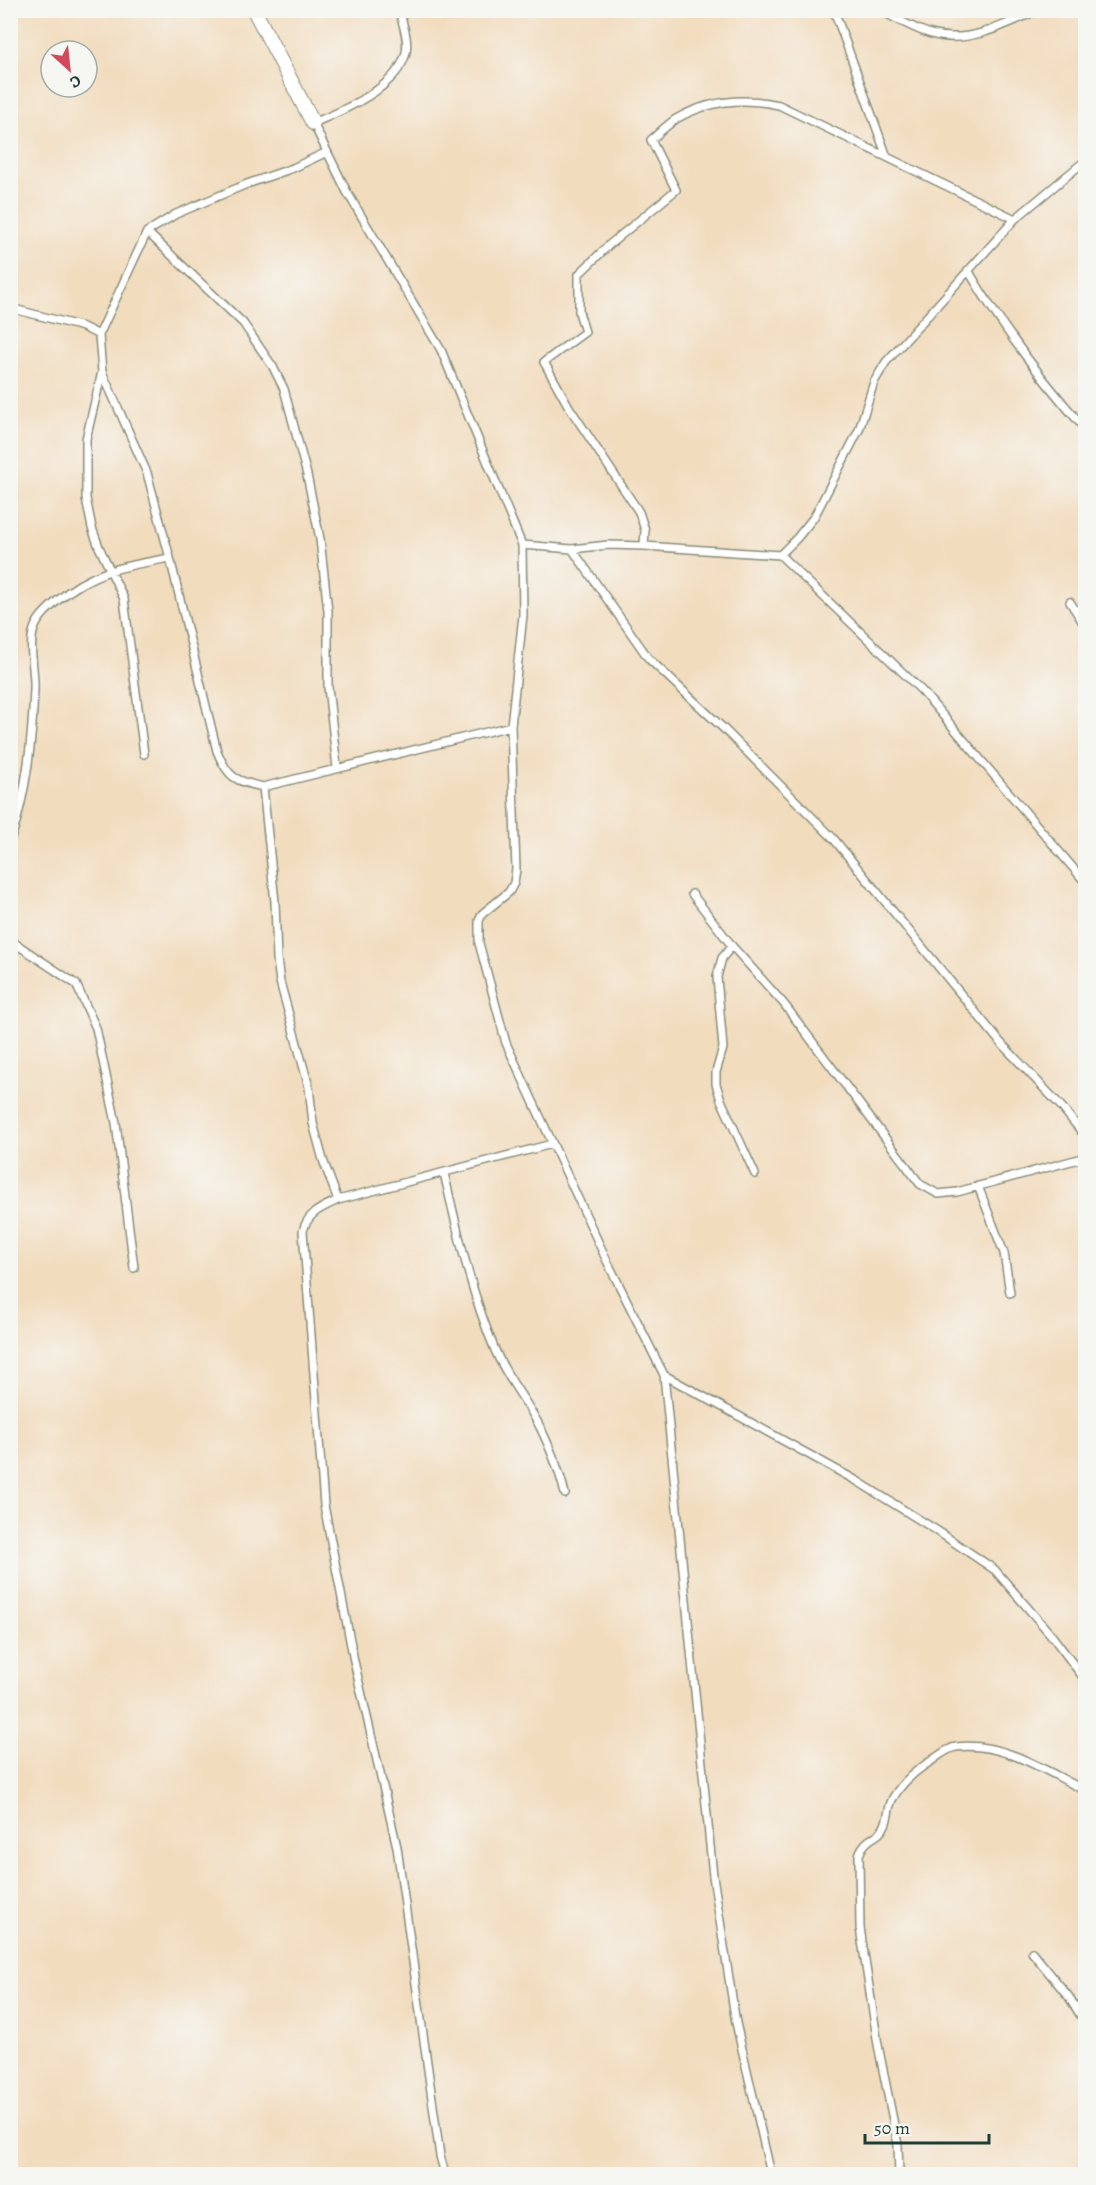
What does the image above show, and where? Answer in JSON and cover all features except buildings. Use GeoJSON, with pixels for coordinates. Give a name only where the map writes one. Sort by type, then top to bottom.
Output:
{"type":"FeatureCollection","features":[{"type":"Feature","properties":{"kind":"street"},"geometry":{"type":"LineString","coordinates":[[254,10],[313,123]]}},
{"type":"Feature","properties":{"kind":"lane"},"geometry":{"type":"LineString","coordinates":[[399,10],[407,51],[399,68],[366,98],[313,123],[347,192],[441,350],[522,544],[523,615],[511,726],[516,869],[514,883],[509,892],[482,914],[479,921],[479,944],[506,1042],[607,1261],[664,1375],[713,1876],[736,2023],[771,2175]]}},
{"type":"Feature","properties":{"kind":"lane"},"geometry":{"type":"LineString","coordinates":[[834,10],[887,157]]}},
{"type":"Feature","properties":{"kind":"lane"},"geometry":{"type":"LineString","coordinates":[[879,10],[930,34],[956,38],[1003,26],[1038,10]]}},
{"type":"Feature","properties":{"kind":"lane"},"geometry":{"type":"LineString","coordinates":[[644,546],[645,531],[639,512],[569,407],[544,362],[585,332],[579,312],[579,274],[609,245],[676,190],[651,140],[676,120],[696,111],[735,100],[757,100],[779,105],[1015,219]]}},
{"type":"Feature","properties":{"kind":"lane"},"geometry":{"type":"LineString","coordinates":[[144,754],[124,599],[92,528],[86,498],[86,439],[102,372],[99,335],[147,232],[176,214],[247,184],[293,168],[327,152]]}},
{"type":"Feature","properties":{"kind":"lane"},"geometry":{"type":"LineString","coordinates":[[780,555],[814,517],[859,430],[874,382],[886,362],[1015,219],[1086,160]]}},
{"type":"Feature","properties":{"kind":"lane"},"geometry":{"type":"LineString","coordinates":[[147,232],[243,324],[273,367],[284,389],[307,475],[320,539],[328,611],[328,687],[337,768]]}},
{"type":"Feature","properties":{"kind":"lane"},"geometry":{"type":"LineString","coordinates":[[968,270],[995,315],[1023,354],[1086,430]]}},
{"type":"Feature","properties":{"kind":"lane"},"geometry":{"type":"LineString","coordinates":[[10,308],[83,327],[99,335]]}},
{"type":"Feature","properties":{"kind":"lane"},"geometry":{"type":"LineString","coordinates":[[102,372],[147,473],[217,751],[232,778],[263,787],[511,726]]}},
{"type":"Feature","properties":{"kind":"lane"},"geometry":{"type":"LineString","coordinates":[[522,544],[572,549],[608,545],[644,546],[780,555],[922,692],[1086,883]]}},
{"type":"Feature","properties":{"kind":"lane"},"geometry":{"type":"LineString","coordinates":[[572,549],[649,659],[724,729],[833,838],[1000,1042],[1086,1137]]}},
{"type":"Feature","properties":{"kind":"lane"},"geometry":{"type":"LineString","coordinates":[[10,842],[18,819],[28,774],[34,701],[34,630],[45,612],[79,583],[110,569],[170,558]]}},
{"type":"Feature","properties":{"kind":"lane"},"geometry":{"type":"LineString","coordinates":[[1070,602],[1086,627]]}},
{"type":"Feature","properties":{"kind":"lane"},"geometry":{"type":"LineString","coordinates":[[263,787],[276,902],[280,982],[309,1088],[313,1123],[323,1160],[338,1200]]}},
{"type":"Feature","properties":{"kind":"lane"},"geometry":{"type":"LineString","coordinates":[[692,894],[732,946],[784,1004],[920,1184],[938,1194],[957,1192],[1086,1157]]}},
{"type":"Feature","properties":{"kind":"lane"},"geometry":{"type":"LineString","coordinates":[[10,940],[76,984],[96,1028],[116,1124],[134,1268]]}},
{"type":"Feature","properties":{"kind":"lane"},"geometry":{"type":"LineString","coordinates":[[732,946],[722,958],[717,977],[723,1048],[716,1072],[716,1084],[754,1174]]}},
{"type":"Feature","properties":{"kind":"lane"},"geometry":{"type":"LineString","coordinates":[[445,2175],[440,2156],[397,1847],[354,1661],[324,1505],[303,1231],[312,1213],[338,1200],[552,1144]]}},
{"type":"Feature","properties":{"kind":"lane"},"geometry":{"type":"LineString","coordinates":[[444,1173],[463,1257],[495,1350],[510,1381],[541,1428],[565,1494]]}},
{"type":"Feature","properties":{"kind":"lane"},"geometry":{"type":"LineString","coordinates":[[978,1186],[1004,1253],[1010,1293]]}},
{"type":"Feature","properties":{"kind":"lane"},"geometry":{"type":"LineString","coordinates":[[664,1375],[857,1481],[995,1570],[1052,1636],[1086,1681]]}},
{"type":"Feature","properties":{"kind":"lane"},"geometry":{"type":"LineString","coordinates":[[900,2175],[898,2145],[878,2045],[860,1928],[859,1855],[861,1847],[880,1833],[885,1825],[892,1799],[914,1772],[954,1746],[987,1748],[1017,1757],[1086,1791]]}},
{"type":"Feature","properties":{"kind":"lane"},"geometry":{"type":"LineString","coordinates":[[1032,1952],[1069,1997],[1086,2024]]}}]}
